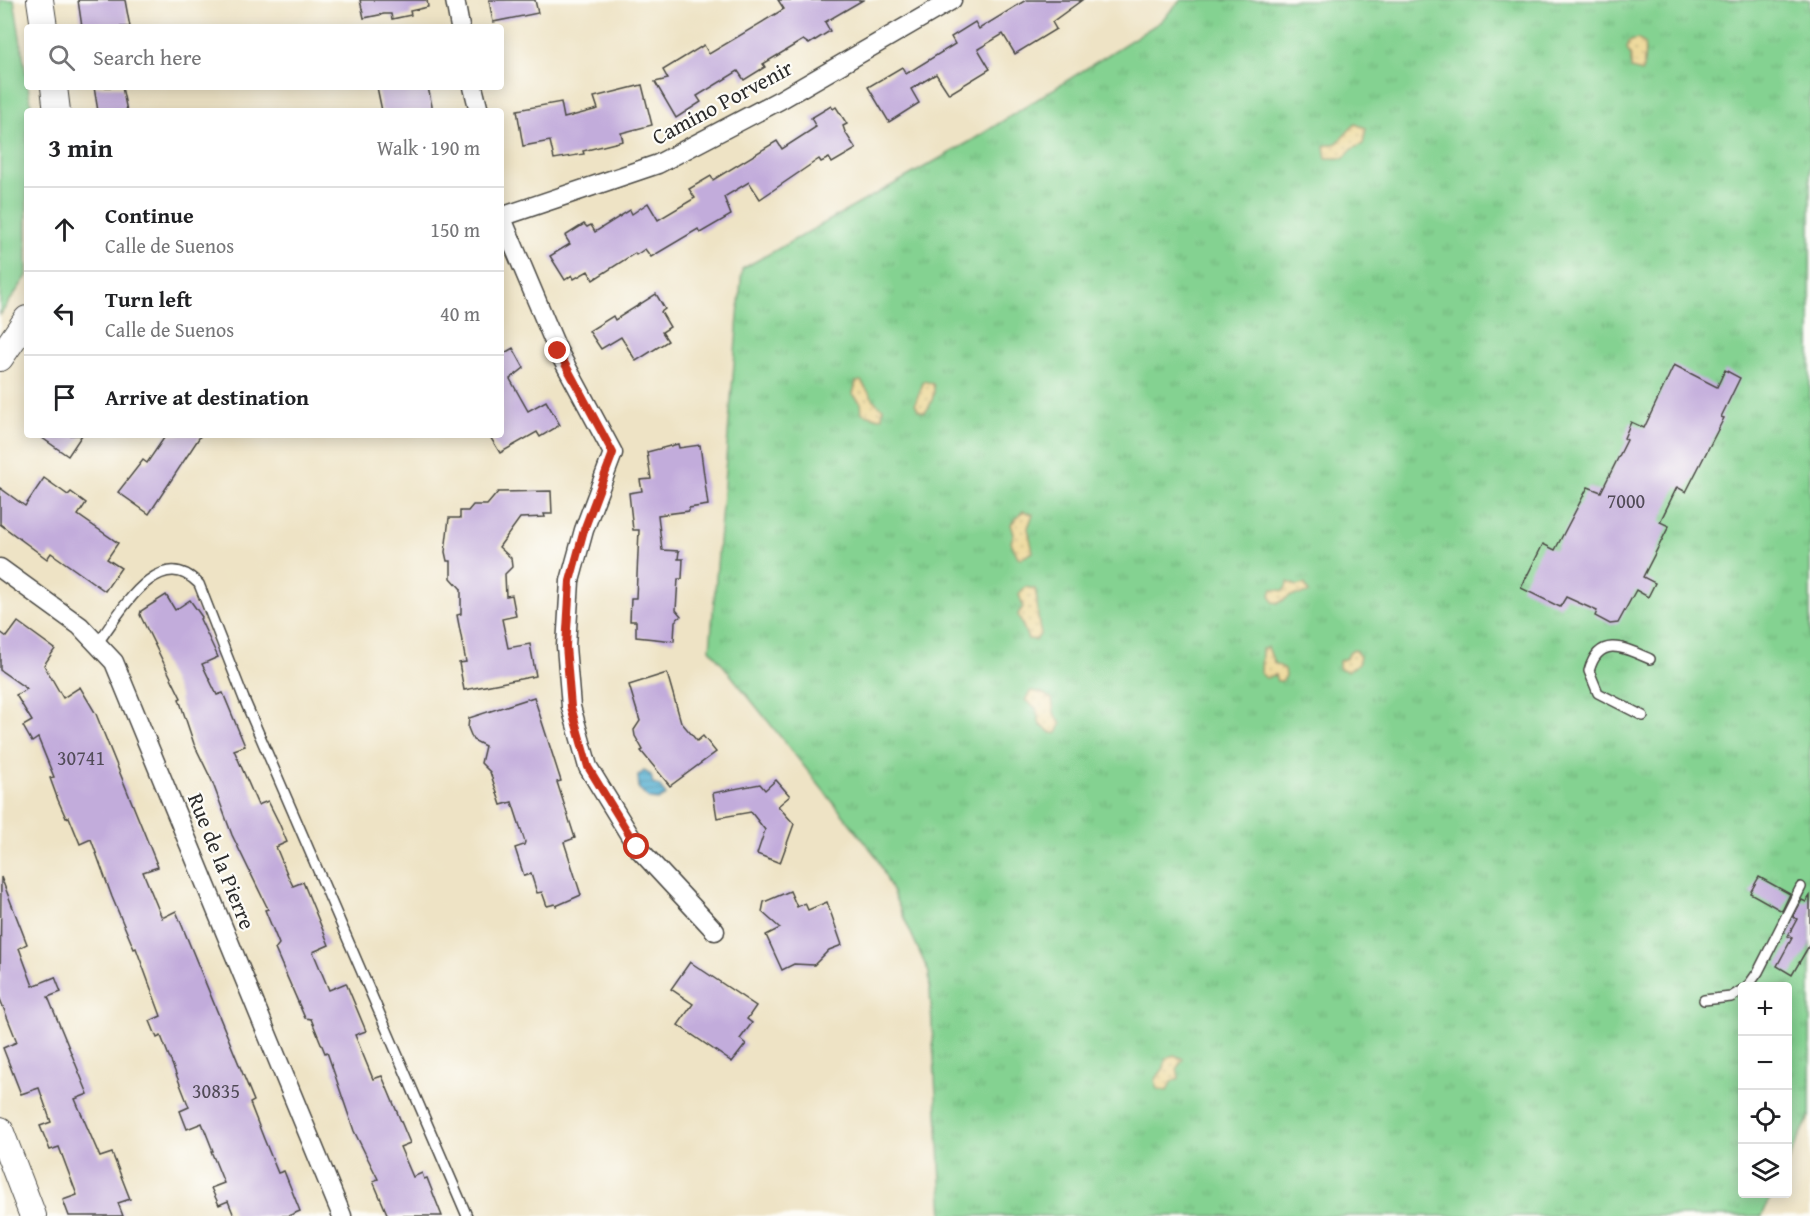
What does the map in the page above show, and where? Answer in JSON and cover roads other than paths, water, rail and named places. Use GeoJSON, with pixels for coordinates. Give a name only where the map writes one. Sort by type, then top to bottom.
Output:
{"type":"FeatureCollection","features":[{"type":"Feature","properties":{"kind":"street"},"geometry":{"type":"LineString","coordinates":[[40,0],[44,24]]}},
{"type":"Feature","properties":{"kind":"street"},"geometry":{"type":"LineString","coordinates":[[455,0],[459,24]]}},
{"type":"Feature","properties":{"kind":"street","name":"Camino Porvenir"},"geometry":{"type":"LineString","coordinates":[[504,215],[658,164],[780,100],[952,0]]}},
{"type":"Feature","properties":{"kind":"street"},"geometry":{"type":"LineString","coordinates":[[54,90],[57,108]]}},
{"type":"Feature","properties":{"kind":"street"},"geometry":{"type":"LineString","coordinates":[[474,90],[477,108]]}},
{"type":"Feature","properties":{"kind":"street"},"geometry":{"type":"LineString","coordinates":[[504,223],[558,351],[613,453],[584,530],[570,581],[566,646],[571,707],[588,767],[637,847],[715,931]]}},
{"type":"Feature","properties":{"kind":"street"},"geometry":{"type":"LineString","coordinates":[[0,358],[24,323]]}},
{"type":"Feature","properties":{"kind":"street","name":"Rue de la Pierre"},"geometry":{"type":"LineString","coordinates":[[0,568],[80,626],[114,662],[342,1216]]}},
{"type":"Feature","properties":{"kind":"street"},"geometry":{"type":"LineString","coordinates":[[0,1130],[33,1216]]}},
{"type":"Feature","properties":{"kind":"lane"},"geometry":{"type":"LineString","coordinates":[[97,644],[138,591],[161,572],[172,570],[189,574],[199,584],[244,699],[467,1216]]}},
{"type":"Feature","properties":{"kind":"lane"},"geometry":{"type":"LineString","coordinates":[[1643,716],[1598,693],[1589,671],[1598,653],[1608,647],[1622,647],[1650,659]]}},
{"type":"Feature","properties":{"kind":"lane"},"geometry":{"type":"LineString","coordinates":[[1751,982],[1801,887]]}},
{"type":"Feature","properties":{"kind":"lane"},"geometry":{"type":"LineString","coordinates":[[1704,1000],[1731,998],[1738,993]]}},
{"type":"Feature","properties":{"kind":"water"},"geometry":{"type":"Polygon","coordinates":[[[644,771],[651,775],[653,784],[659,786],[666,795],[658,800],[649,799],[639,789],[638,776],[644,771]]]}}]}
